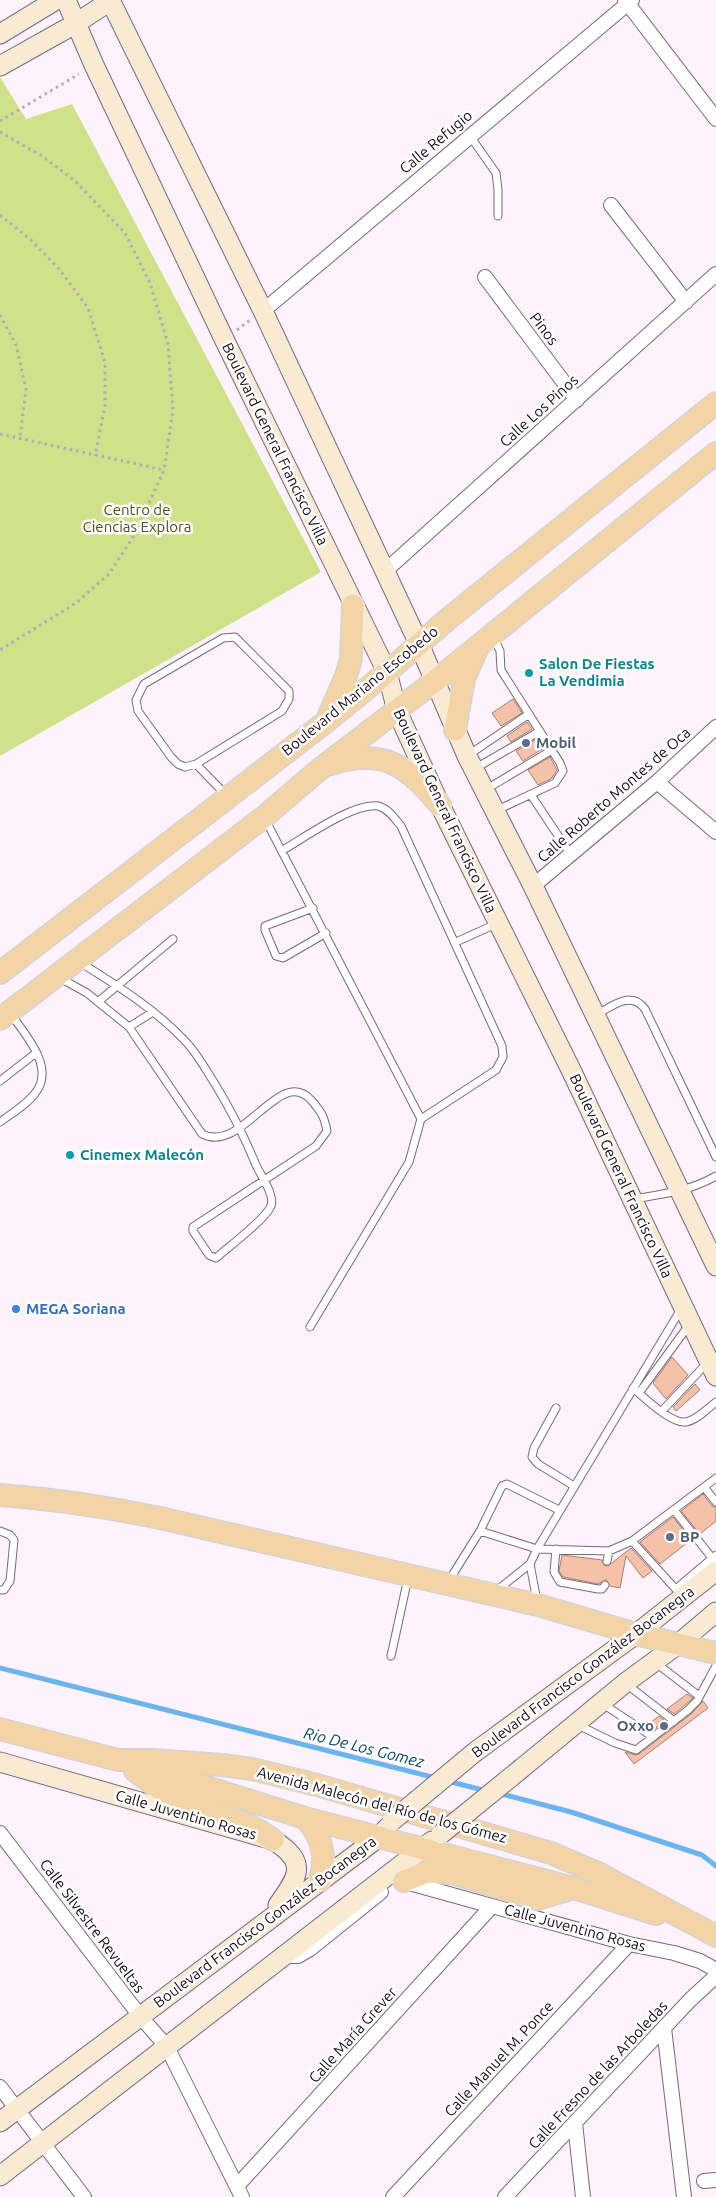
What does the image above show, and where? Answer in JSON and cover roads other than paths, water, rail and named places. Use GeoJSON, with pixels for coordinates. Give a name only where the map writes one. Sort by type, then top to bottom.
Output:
{"type":"FeatureCollection","features":[{"type":"Feature","properties":{"kind":"main road"},"geometry":{"type":"LineString","coordinates":[[0,34],[56,0]]}},
{"type":"Feature","properties":{"kind":"main road","name":"Boulevard General Francisco Villa"},"geometry":{"type":"LineString","coordinates":[[66,0],[94,66],[352,605],[387,672],[397,711],[440,805],[497,924],[572,1072],[712,1369]]}},
{"type":"Feature","properties":{"kind":"main road"},"geometry":{"type":"LineString","coordinates":[[0,66],[75,24],[110,0],[263,311],[419,644],[470,763],[533,886],[716,1266]]}},
{"type":"Feature","properties":{"kind":"main road","name":"Boulevard Mariano Escobedo"},"geometry":{"type":"LineString","coordinates":[[0,973],[227,796],[327,721],[716,403]]}},
{"type":"Feature","properties":{"kind":"main road"},"geometry":{"type":"LineString","coordinates":[[4,1016],[264,816],[320,769],[435,681],[716,453]]}},
{"type":"Feature","properties":{"kind":"main road"},"geometry":{"type":"LineString","coordinates":[[327,721],[351,660],[352,605]]}},
{"type":"Feature","properties":{"kind":"main road"},"geometry":{"type":"LineString","coordinates":[[455,730],[464,679],[486,638]]}},
{"type":"Feature","properties":{"kind":"main road"},"geometry":{"type":"LineString","coordinates":[[320,769],[345,760],[359,758],[386,761],[408,770],[440,805]]}},
{"type":"Feature","properties":{"kind":"main road"},"geometry":{"type":"LineString","coordinates":[[0,1495],[46,1498],[101,1506],[538,1605],[636,1634],[716,1653]]}},
{"type":"Feature","properties":{"kind":"main road","name":"Boulevard Francisco González Bocanegra"},"geometry":{"type":"LineString","coordinates":[[0,2122],[266,1922],[386,1829],[475,1752],[636,1634],[715,1562]]}},
{"type":"Feature","properties":{"kind":"main road"},"geometry":{"type":"LineString","coordinates":[[0,2176],[281,1956],[441,1834],[601,1702],[677,1645],[716,1612]]}},
{"type":"Feature","properties":{"kind":"main road","name":"Avenida Malecón del Río de los Gómez"},"geometry":{"type":"LineString","coordinates":[[0,1729],[118,1760],[153,1760],[222,1765],[252,1769],[317,1785],[551,1853],[577,1863],[711,1933]]}},
{"type":"Feature","properties":{"kind":"main road"},"geometry":{"type":"LineString","coordinates":[[118,1760],[215,1788],[305,1818],[386,1829],[423,1848],[574,1888],[711,1933]]}},
{"type":"Feature","properties":{"kind":"main road"},"geometry":{"type":"LineString","coordinates":[[118,1760],[164,1791],[242,1821],[273,1840]]}},
{"type":"Feature","properties":{"kind":"main road","name":"Calle Juventino Rosas"},"geometry":{"type":"LineString","coordinates":[[0,1762],[273,1840],[286,1848],[295,1858],[298,1870],[294,1883],[266,1922]]}},
{"type":"Feature","properties":{"kind":"main road"},"geometry":{"type":"LineString","coordinates":[[305,1818],[318,1834],[322,1846],[323,1864],[320,1880]]}},
{"type":"Feature","properties":{"kind":"main road"},"geometry":{"type":"LineString","coordinates":[[404,1881],[427,1872],[452,1872],[537,1899],[574,1888]]}},
{"type":"Feature","properties":{"kind":"street","name":"Calle Refugio"},"geometry":{"type":"LineString","coordinates":[[263,311],[628,1]]}},
{"type":"Feature","properties":{"kind":"street"},"geometry":{"type":"LineString","coordinates":[[628,1],[716,119]]}},
{"type":"Feature","properties":{"kind":"street"},"geometry":{"type":"LineString","coordinates":[[611,205],[686,302]]}},
{"type":"Feature","properties":{"kind":"street","name":"Calle Los Pinos"},"geometry":{"type":"LineString","coordinates":[[384,572],[716,274]]}},
{"type":"Feature","properties":{"kind":"street","name":"Pinos"},"geometry":{"type":"LineString","coordinates":[[485,277],[577,400]]}},
{"type":"Feature","properties":{"kind":"street","name":"Calle Roberto Montes de Oca"},"geometry":{"type":"LineString","coordinates":[[533,886],[657,782],[716,727]]}},
{"type":"Feature","properties":{"kind":"street"},"geometry":{"type":"LineString","coordinates":[[657,782],[716,832]]}},
{"type":"Feature","properties":{"kind":"street","name":"Calle Silvestre Revueltas"},"geometry":{"type":"LineString","coordinates":[[0,1833],[140,2016],[167,2047],[240,2192]]}},
{"type":"Feature","properties":{"kind":"street"},"geometry":{"type":"LineString","coordinates":[[281,1956],[298,1956],[310,1949],[390,1885],[404,1881]]}},
{"type":"Feature","properties":{"kind":"street","name":"Calle Juventino Rosas"},"geometry":{"type":"LineString","coordinates":[[404,1881],[629,1944],[700,1961],[716,1970]]}},
{"type":"Feature","properties":{"kind":"street","name":"Calle María Grever"},"geometry":{"type":"LineString","coordinates":[[240,2192],[492,1906]]}},
{"type":"Feature","properties":{"kind":"street","name":"Calle Manuel M. Ponce"},"geometry":{"type":"LineString","coordinates":[[393,2197],[629,1944]]}},
{"type":"Feature","properties":{"kind":"street","name":"Calle Fresno de las Arboledas"},"geometry":{"type":"LineString","coordinates":[[505,2197],[664,2028],[716,1976]]}},
{"type":"Feature","properties":{"kind":"street"},"geometry":{"type":"LineString","coordinates":[[664,2028],[684,2197]]}},
{"type":"Feature","properties":{"kind":"street"},"geometry":{"type":"LineString","coordinates":[[0,2087],[84,2197]]}},
{"type":"Feature","properties":{"kind":"street"},"geometry":{"type":"LineString","coordinates":[[575,2123],[583,2197]]}},
{"type":"Feature","properties":{"kind":"lane"},"geometry":{"type":"LineString","coordinates":[[470,135],[496,174],[498,216]]}},
{"type":"Feature","properties":{"kind":"lane"},"geometry":{"type":"LineString","coordinates":[[223,638],[235,638],[289,691],[289,700],[282,711],[269,721],[196,764],[185,767],[174,761],[138,711],[136,700],[144,684],[223,638]]}},
{"type":"Feature","properties":{"kind":"lane"},"geometry":{"type":"LineString","coordinates":[[486,638],[500,651],[501,670],[552,750],[562,771],[560,778],[555,783],[495,811]]}},
{"type":"Feature","properties":{"kind":"lane"},"geometry":{"type":"LineString","coordinates":[[470,763],[529,714]]}},
{"type":"Feature","properties":{"kind":"lane"},"geometry":{"type":"LineString","coordinates":[[470,763],[540,731]]}},
{"type":"Feature","properties":{"kind":"lane"},"geometry":{"type":"LineString","coordinates":[[485,790],[552,750]]}},
{"type":"Feature","properties":{"kind":"lane"},"geometry":{"type":"LineString","coordinates":[[196,764],[227,796]]}},
{"type":"Feature","properties":{"kind":"lane"},"geometry":{"type":"LineString","coordinates":[[531,795],[571,855]]}},
{"type":"Feature","properties":{"kind":"lane"},"geometry":{"type":"LineString","coordinates":[[283,850],[350,812],[365,806],[380,806],[391,814],[401,826],[498,1033],[503,1058],[496,1070],[421,1119],[409,1162],[310,1326]]}},
{"type":"Feature","properties":{"kind":"lane"},"geometry":{"type":"LineString","coordinates":[[264,816],[421,1119]]}},
{"type":"Feature","properties":{"kind":"lane"},"geometry":{"type":"LineString","coordinates":[[313,908],[265,926],[276,956],[284,958],[326,933]]}},
{"type":"Feature","properties":{"kind":"lane"},"geometry":{"type":"LineString","coordinates":[[456,942],[497,924]]}},
{"type":"Feature","properties":{"kind":"lane"},"geometry":{"type":"LineString","coordinates":[[98,1001],[173,939]]}},
{"type":"Feature","properties":{"kind":"lane"},"geometry":{"type":"LineString","coordinates":[[56,977],[98,1001],[129,1028],[202,1134],[217,1139],[241,1127],[285,1093],[294,1090],[306,1093],[324,1115],[327,1131],[316,1146],[264,1182],[194,1227],[193,1230],[209,1255],[216,1258],[265,1215],[271,1206],[272,1195],[264,1182],[241,1127],[200,1059],[188,1043],[153,1012],[117,985],[76,960]]}},
{"type":"Feature","properties":{"kind":"lane"},"geometry":{"type":"LineString","coordinates":[[596,1015],[623,1001],[631,999],[639,1001],[645,1009],[716,1157]]}},
{"type":"Feature","properties":{"kind":"lane"},"geometry":{"type":"LineString","coordinates":[[129,1028],[153,1012]]}},
{"type":"Feature","properties":{"kind":"lane"},"geometry":{"type":"LineString","coordinates":[[0,1122],[36,1093],[43,1080],[42,1069],[30,1040],[4,1016]]}},
{"type":"Feature","properties":{"kind":"lane"},"geometry":{"type":"LineString","coordinates":[[0,1082],[36,1053]]}},
{"type":"Feature","properties":{"kind":"lane"},"geometry":{"type":"LineString","coordinates":[[632,1200],[679,1192],[697,1186],[716,1176]]}},
{"type":"Feature","properties":{"kind":"lane"},"geometry":{"type":"LineString","coordinates":[[491,1594],[530,1564],[574,1486],[687,1315]]}},
{"type":"Feature","properties":{"kind":"lane"},"geometry":{"type":"LineString","coordinates":[[636,1390],[687,1315]]}},
{"type":"Feature","properties":{"kind":"lane"},"geometry":{"type":"LineString","coordinates":[[662,1411],[712,1369]]}},
{"type":"Feature","properties":{"kind":"lane"},"geometry":{"type":"LineString","coordinates":[[636,1390],[678,1422],[688,1422],[697,1418],[716,1402]]}},
{"type":"Feature","properties":{"kind":"lane"},"geometry":{"type":"LineString","coordinates":[[556,1408],[534,1448],[532,1457],[538,1464],[574,1486]]}},
{"type":"Feature","properties":{"kind":"lane"},"geometry":{"type":"LineString","coordinates":[[480,1531],[537,1549],[609,1551],[632,1541],[716,1478]]}},
{"type":"Feature","properties":{"kind":"lane"},"geometry":{"type":"LineString","coordinates":[[447,1584],[480,1531],[502,1486],[507,1484],[559,1510]]}},
{"type":"Feature","properties":{"kind":"lane"},"geometry":{"type":"LineString","coordinates":[[704,1487],[716,1502]]}},
{"type":"Feature","properties":{"kind":"lane"},"geometry":{"type":"LineString","coordinates":[[674,1510],[715,1562]]}},
{"type":"Feature","properties":{"kind":"lane"},"geometry":{"type":"LineString","coordinates":[[0,1531],[10,1535],[14,1540],[10,1581],[4,1590],[0,1590]]}},
{"type":"Feature","properties":{"kind":"lane"},"geometry":{"type":"LineString","coordinates":[[632,1541],[680,1593]]}},
{"type":"Feature","properties":{"kind":"lane"},"geometry":{"type":"LineString","coordinates":[[556,1549],[554,1572],[560,1582],[598,1589],[605,1585]]}},
{"type":"Feature","properties":{"kind":"lane"},"geometry":{"type":"LineString","coordinates":[[607,1561],[609,1551]]}},
{"type":"Feature","properties":{"kind":"lane"},"geometry":{"type":"LineString","coordinates":[[530,1564],[538,1605]]}},
{"type":"Feature","properties":{"kind":"lane"},"geometry":{"type":"LineString","coordinates":[[392,1656],[409,1575]]}},
{"type":"Feature","properties":{"kind":"lane"},"geometry":{"type":"LineString","coordinates":[[654,1662],[699,1696]]}},
{"type":"Feature","properties":{"kind":"lane"},"geometry":{"type":"LineString","coordinates":[[575,1724],[634,1750],[688,1710],[699,1696],[716,1666]]}},
{"type":"Feature","properties":{"kind":"lane"},"geometry":{"type":"LineString","coordinates":[[625,1683],[674,1721]]}},
{"type":"Feature","properties":{"kind":"lane"},"geometry":{"type":"LineString","coordinates":[[601,1702],[654,1737]]}},
{"type":"Feature","properties":{"kind":"waterway","name":"Rio De Los Gomez"},"geometry":{"type":"LineString","coordinates":[[0,1668],[436,1778]]}},
{"type":"Feature","properties":{"kind":"waterway","name":"Rio De Los Gomez"},"geometry":{"type":"LineString","coordinates":[[447,1781],[487,1791]]}},
{"type":"Feature","properties":{"kind":"waterway","name":"Rio De Los Gomez"},"geometry":{"type":"LineString","coordinates":[[498,1793],[571,1812],[702,1855],[716,1866]]}},
{"type":"Feature","properties":{"kind":"place","name":"Salon De Fiestas La Vendimia"},"geometry":{"type":"Point","coordinates":[529,673]}},
{"type":"Feature","properties":{"kind":"place","name":"Mobil"},"geometry":{"type":"Point","coordinates":[526,743]}},
{"type":"Feature","properties":{"kind":"place","name":"Cinemex Malecón"},"geometry":{"type":"Point","coordinates":[70,1155]}},
{"type":"Feature","properties":{"kind":"place","name":"MEGA Soriana"},"geometry":{"type":"Point","coordinates":[16,1309]}},
{"type":"Feature","properties":{"kind":"place","name":"BP"},"geometry":{"type":"Point","coordinates":[670,1537]}},
{"type":"Feature","properties":{"kind":"place","name":"Oxxo"},"geometry":{"type":"Point","coordinates":[664,1726]}},
{"type":"Feature","properties":{"kind":"park label","name":"Centro de Ciencias Explora"},"geometry":{"type":"Point","coordinates":[137,518]}}]}
